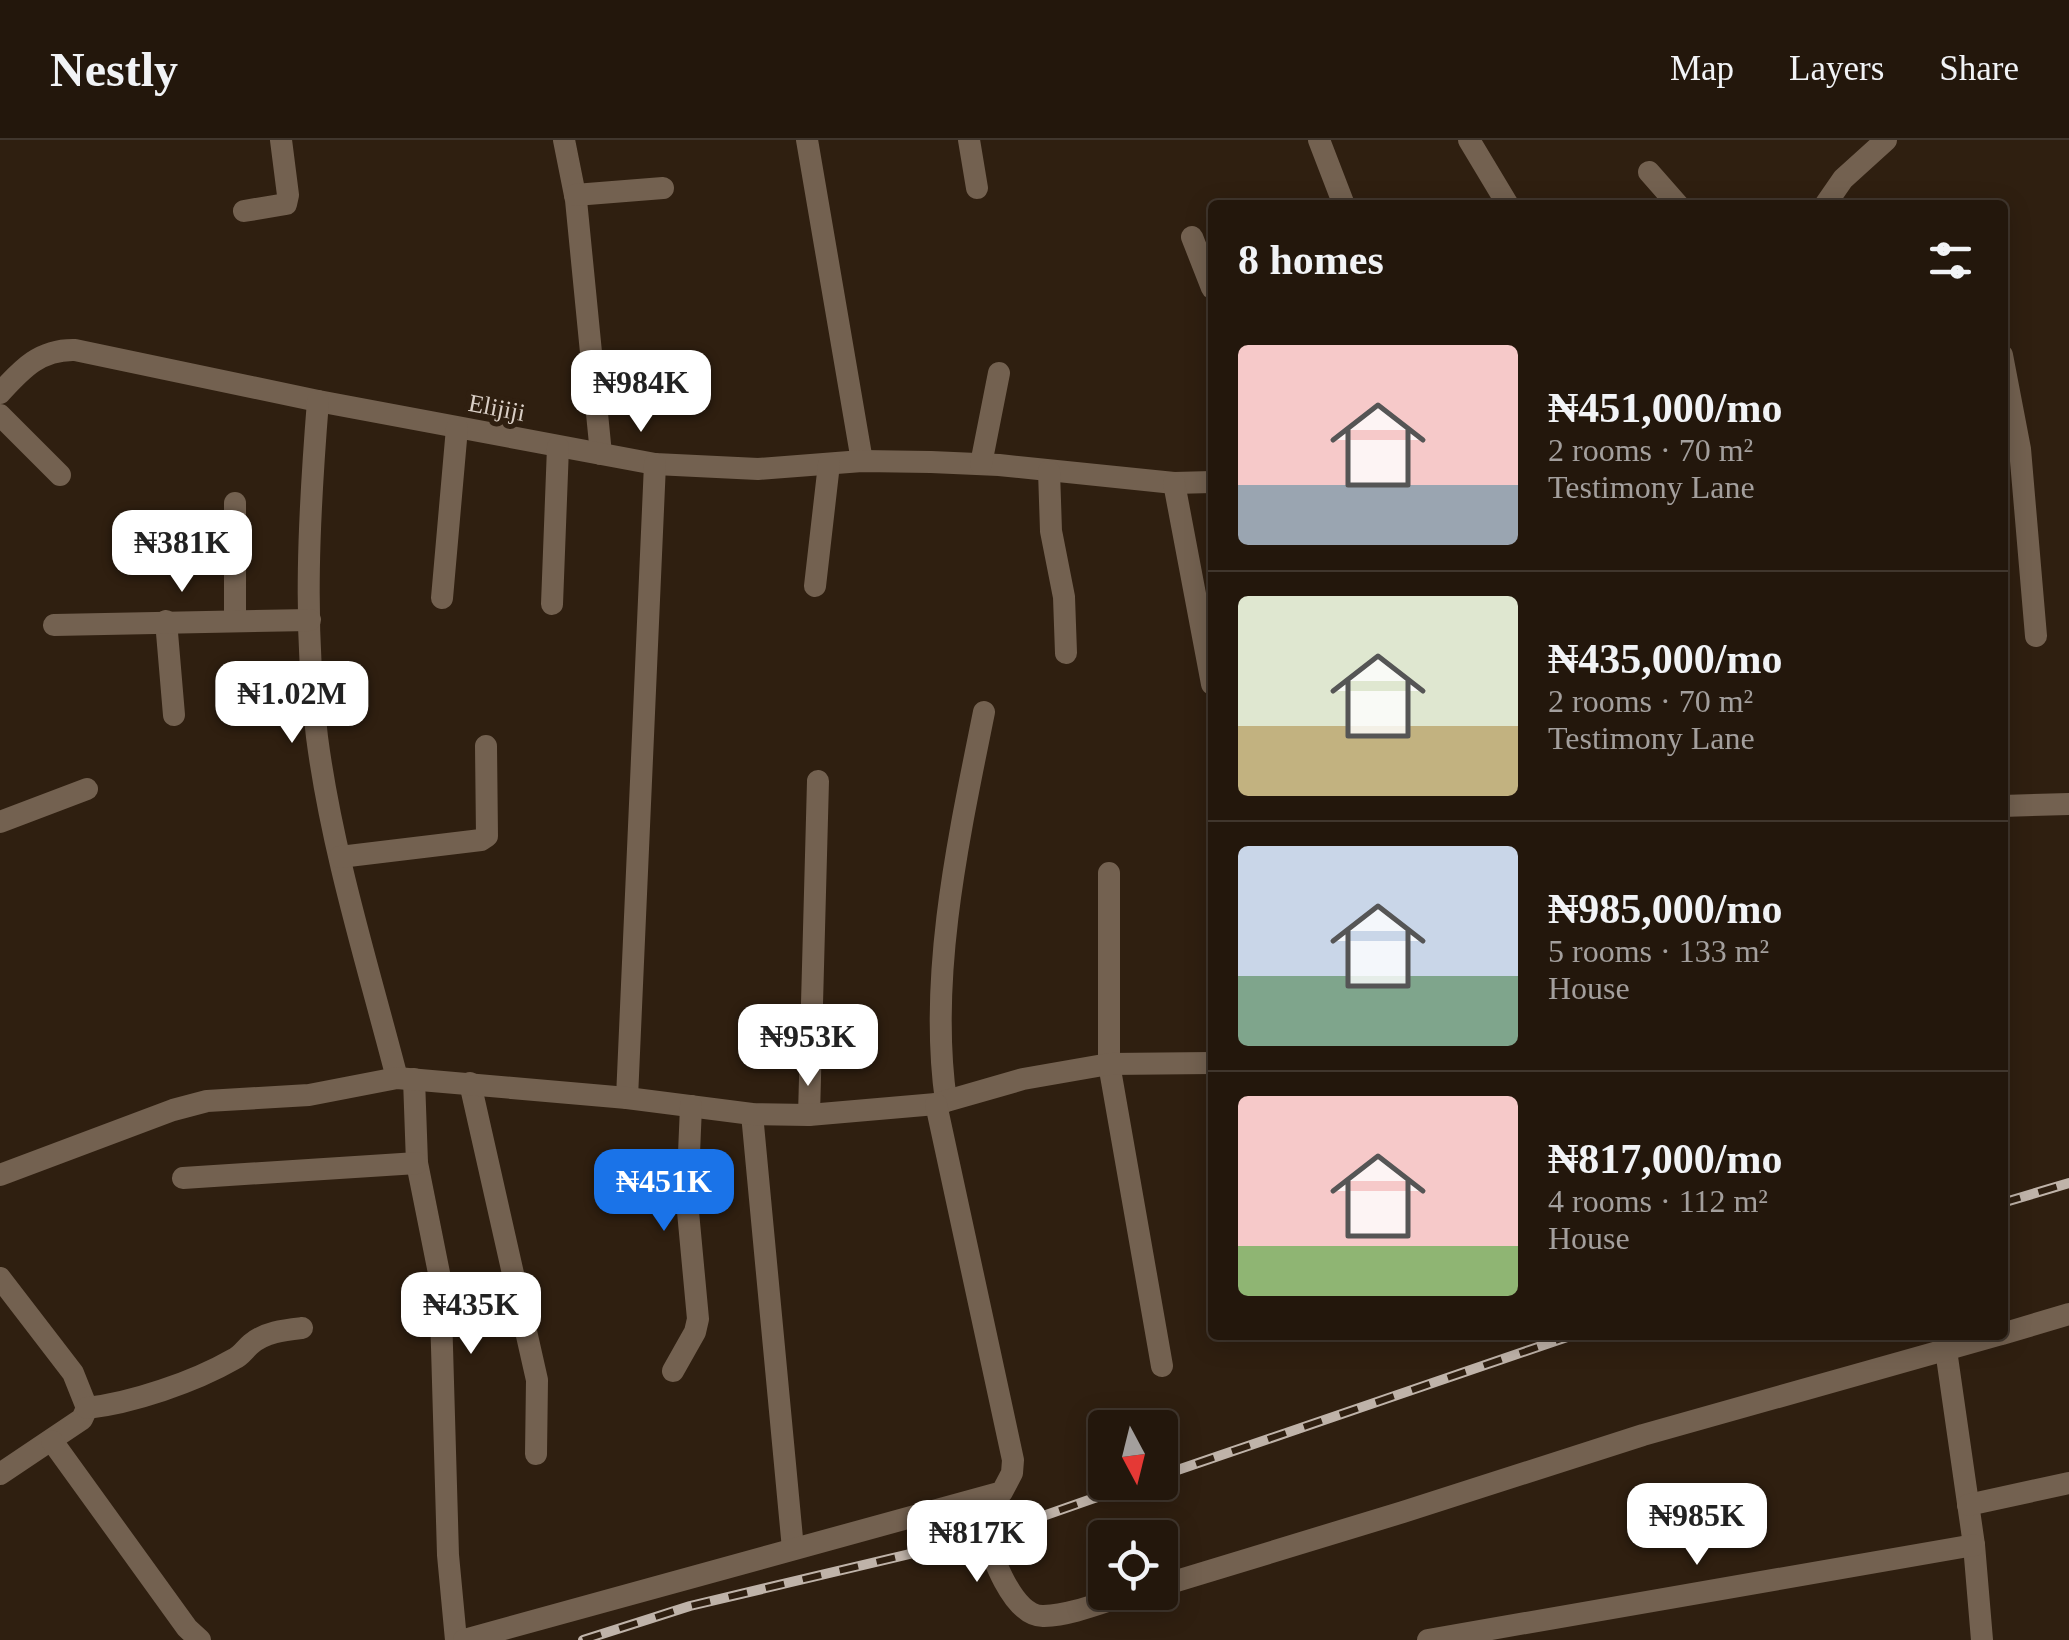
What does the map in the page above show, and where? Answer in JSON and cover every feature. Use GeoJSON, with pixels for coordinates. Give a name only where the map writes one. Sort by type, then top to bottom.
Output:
{"type":"FeatureCollection","features":[{"type":"Feature","properties":{"kind":"street"},"geometry":{"type":"LineString","coordinates":[[244,211],[286,204],[281,140]]}},
{"type":"Feature","properties":{"kind":"street"},"geometry":{"type":"LineString","coordinates":[[564,140],[575,195],[601,454]]}},
{"type":"Feature","properties":{"kind":"street"},"geometry":{"type":"LineString","coordinates":[[807,140],[862,461]]}},
{"type":"Feature","properties":{"kind":"street"},"geometry":{"type":"LineString","coordinates":[[969,140],[977,188]]}},
{"type":"Feature","properties":{"kind":"street"},"geometry":{"type":"LineString","coordinates":[[1320,140],[1342,200]]}},
{"type":"Feature","properties":{"kind":"street"},"geometry":{"type":"LineString","coordinates":[[1469,140],[1505,200]]}},
{"type":"Feature","properties":{"kind":"street"},"geometry":{"type":"LineString","coordinates":[[1828,200],[1843,179],[1886,140]]}},
{"type":"Feature","properties":{"kind":"street"},"geometry":{"type":"LineString","coordinates":[[1649,172],[1674,200]]}},
{"type":"Feature","properties":{"kind":"street"},"geometry":{"type":"LineString","coordinates":[[575,195],[663,188]]}},
{"type":"Feature","properties":{"kind":"street"},"geometry":{"type":"LineString","coordinates":[[1192,237],[1208,278]]}},
{"type":"Feature","properties":{"kind":"street","name":"Elijiji"},"geometry":{"type":"LineString","coordinates":[[0,392],[38,357],[57,350],[75,350],[318,402],[655,464],[758,469],[862,461],[980,464],[1174,484],[1208,482]]}},
{"type":"Feature","properties":{"kind":"street"},"geometry":{"type":"LineString","coordinates":[[980,464],[999,373]]}},
{"type":"Feature","properties":{"kind":"street"},"geometry":{"type":"LineString","coordinates":[[2008,386],[2020,449],[2036,636]]}},
{"type":"Feature","properties":{"kind":"street"},"geometry":{"type":"LineString","coordinates":[[318,402],[309,513],[317,736],[340,857],[406,1078],[417,1164],[440,1278],[448,1555],[460,1640],[1002,1492],[1012,1473],[1012,1460],[941,1102],[942,994],[952,892],[984,712]]}},
{"type":"Feature","properties":{"kind":"street"},"geometry":{"type":"LineString","coordinates":[[0,415],[60,475]]}},
{"type":"Feature","properties":{"kind":"street"},"geometry":{"type":"LineString","coordinates":[[442,598],[457,428]]}},
{"type":"Feature","properties":{"kind":"street"},"geometry":{"type":"LineString","coordinates":[[552,604],[558,447]]}},
{"type":"Feature","properties":{"kind":"street"},"geometry":{"type":"LineString","coordinates":[[627,1098],[655,464]]}},
{"type":"Feature","properties":{"kind":"street"},"geometry":{"type":"LineString","coordinates":[[814,586],[829,464]]}},
{"type":"Feature","properties":{"kind":"street"},"geometry":{"type":"LineString","coordinates":[[1049,471],[1051,531],[1064,597],[1066,653]]}},
{"type":"Feature","properties":{"kind":"street"},"geometry":{"type":"LineString","coordinates":[[1174,484],[1208,663]]}},
{"type":"Feature","properties":{"kind":"street"},"geometry":{"type":"LineString","coordinates":[[234,620],[235,503]]}},
{"type":"Feature","properties":{"kind":"street"},"geometry":{"type":"LineString","coordinates":[[54,625],[310,620]]}},
{"type":"Feature","properties":{"kind":"street"},"geometry":{"type":"LineString","coordinates":[[166,621],[174,716]]}},
{"type":"Feature","properties":{"kind":"street"},"geometry":{"type":"LineString","coordinates":[[340,857],[481,840],[487,836],[486,746]]}},
{"type":"Feature","properties":{"kind":"street"},"geometry":{"type":"LineString","coordinates":[[809,1115],[818,781]]}},
{"type":"Feature","properties":{"kind":"street"},"geometry":{"type":"LineString","coordinates":[[0,822],[88,789]]}},
{"type":"Feature","properties":{"kind":"street"},"geometry":{"type":"LineString","coordinates":[[2008,806],[2069,804]]}},
{"type":"Feature","properties":{"kind":"street"},"geometry":{"type":"LineString","coordinates":[[1109,873],[1109,1064],[1162,1366]]}},
{"type":"Feature","properties":{"kind":"street"},"geometry":{"type":"LineString","coordinates":[[0,1175],[207,1101],[309,1095],[406,1078],[752,1114],[809,1115],[941,1102],[1023,1079],[1109,1064],[1208,1063]]}},
{"type":"Feature","properties":{"kind":"street"},"geometry":{"type":"LineString","coordinates":[[470,1083],[537,1380],[536,1454]]}},
{"type":"Feature","properties":{"kind":"street"},"geometry":{"type":"LineString","coordinates":[[673,1371],[698,1319],[687,1201],[691,1106]]}},
{"type":"Feature","properties":{"kind":"street"},"geometry":{"type":"LineString","coordinates":[[752,1114],[793,1549]]}},
{"type":"Feature","properties":{"kind":"street"},"geometry":{"type":"LineString","coordinates":[[184,1178],[417,1164]]}},
{"type":"Feature","properties":{"kind":"street"},"geometry":{"type":"LineString","coordinates":[[0,1278],[10,1304],[73,1373],[87,1408],[82,1419],[0,1474]]}},
{"type":"Feature","properties":{"kind":"street"},"geometry":{"type":"LineString","coordinates":[[2008,1332],[2069,1314]]}},
{"type":"Feature","properties":{"kind":"street"},"geometry":{"type":"LineString","coordinates":[[87,1408],[114,1405],[200,1375],[238,1358],[266,1335],[302,1328]]}},
{"type":"Feature","properties":{"kind":"street"},"geometry":{"type":"LineString","coordinates":[[1178,1581],[1643,1435],[1980,1340]]}},
{"type":"Feature","properties":{"kind":"street"},"geometry":{"type":"LineString","coordinates":[[1946,1350],[1974,1545],[1982,1640]]}},
{"type":"Feature","properties":{"kind":"street"},"geometry":{"type":"LineString","coordinates":[[52,1440],[187,1628],[200,1640]]}},
{"type":"Feature","properties":{"kind":"street"},"geometry":{"type":"LineString","coordinates":[[1968,1504],[2069,1483]]}},
{"type":"Feature","properties":{"kind":"street"},"geometry":{"type":"LineString","coordinates":[[973,1502],[1003,1581],[1024,1610],[1040,1617],[1088,1604]]}},
{"type":"Feature","properties":{"kind":"street"},"geometry":{"type":"LineString","coordinates":[[1428,1640],[1974,1545]]}},
{"type":"Feature","properties":{"kind":"railway"},"geometry":{"type":"LineString","coordinates":[[2008,1201],[2069,1183]]}},
{"type":"Feature","properties":{"kind":"railway"},"geometry":{"type":"LineString","coordinates":[[1178,1470],[1558,1340]]}},
{"type":"Feature","properties":{"kind":"railway"},"geometry":{"type":"LineString","coordinates":[[583,1640],[690,1606],[986,1536],[1089,1500]]}}]}
